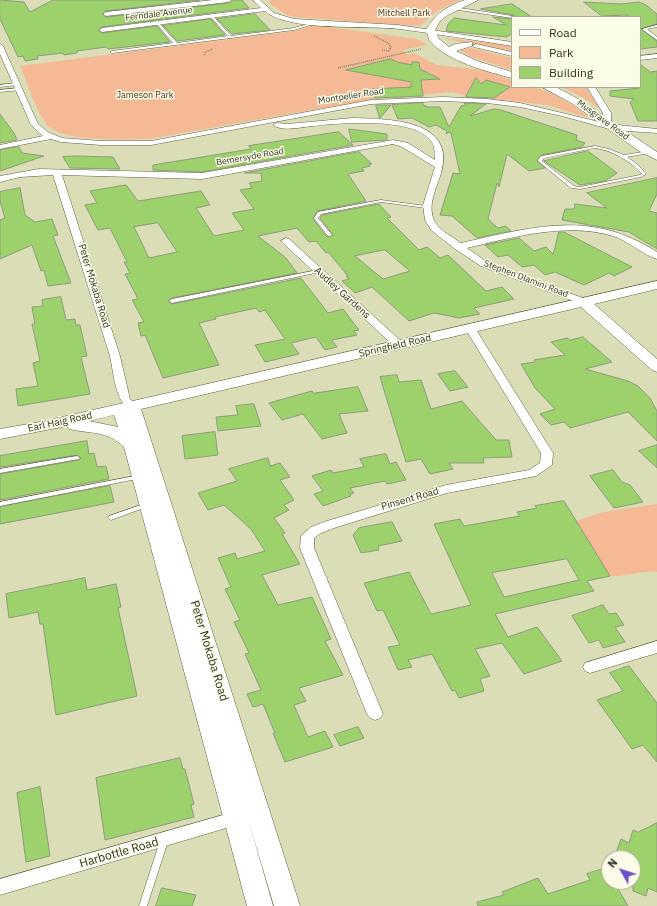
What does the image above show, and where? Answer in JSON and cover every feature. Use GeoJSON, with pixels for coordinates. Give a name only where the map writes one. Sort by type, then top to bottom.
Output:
{"type":"FeatureCollection","features":[{"type":"Feature","properties":{"kind":"street"},"geometry":{"type":"LineString","coordinates":[[106,14],[229,0]]}},
{"type":"Feature","properties":{"kind":"street"},"geometry":{"type":"LineString","coordinates":[[256,0],[266,9],[284,20],[361,26],[511,44]]}},
{"type":"Feature","properties":{"kind":"street"},"geometry":{"type":"LineString","coordinates":[[431,35],[433,23],[453,8],[474,0]]}},
{"type":"Feature","properties":{"kind":"street","name":"Ferndale Avenue"},"geometry":{"type":"LineString","coordinates":[[102,30],[266,9]]}},
{"type":"Feature","properties":{"kind":"street"},"geometry":{"type":"LineString","coordinates":[[431,35],[511,54]]}},
{"type":"Feature","properties":{"kind":"street"},"geometry":{"type":"LineString","coordinates":[[431,35],[450,52],[511,75]]}},
{"type":"Feature","properties":{"kind":"street"},"geometry":{"type":"LineString","coordinates":[[450,52],[455,47],[469,44]]}},
{"type":"Feature","properties":{"kind":"street"},"geometry":{"type":"LineString","coordinates":[[0,46],[35,125],[40,131],[49,136]]}},
{"type":"Feature","properties":{"kind":"street"},"geometry":{"type":"LineString","coordinates":[[641,58],[657,56]]}},
{"type":"Feature","properties":{"kind":"street","name":"Musgrave Road"},"geometry":{"type":"LineString","coordinates":[[549,88],[574,99],[652,155]]}},
{"type":"Feature","properties":{"kind":"street"},"geometry":{"type":"LineString","coordinates":[[592,88],[608,113],[610,125]]}},
{"type":"Feature","properties":{"kind":"street","name":"Montpelier Road"},"geometry":{"type":"LineString","coordinates":[[49,136],[78,142],[151,143],[371,102],[416,99],[487,101],[542,108],[610,125],[657,131]]}},
{"type":"Feature","properties":{"kind":"street"},"geometry":{"type":"LineString","coordinates":[[244,126],[271,129],[287,126],[365,120],[404,124],[421,130],[434,140],[440,158],[439,166],[426,207]]}},
{"type":"Feature","properties":{"kind":"street"},"geometry":{"type":"LineString","coordinates":[[264,123],[287,126]]}},
{"type":"Feature","properties":{"kind":"street"},"geometry":{"type":"LineString","coordinates":[[0,146],[29,142],[49,136]]}},
{"type":"Feature","properties":{"kind":"street","name":"Bemersyde Road"},"geometry":{"type":"LineString","coordinates":[[0,179],[20,174],[58,173],[202,176],[393,142],[405,145],[439,166]]}},
{"type":"Feature","properties":{"kind":"street","name":"Peter Mokaba Road"},"geometry":{"type":"LineString","coordinates":[[58,173],[115,356],[131,444],[147,505],[237,818],[260,906]]}},
{"type":"Feature","properties":{"kind":"street","name":"Stephen Dlamini Road"},"geometry":{"type":"LineString","coordinates":[[426,207],[428,221],[434,228],[458,247],[484,264],[499,271],[584,302],[657,367]]}},
{"type":"Feature","properties":{"kind":"street"},"geometry":{"type":"LineString","coordinates":[[458,247],[518,233],[570,228],[617,234],[657,256]]}},
{"type":"Feature","properties":{"kind":"street","name":"Audley Gardens"},"geometry":{"type":"LineString","coordinates":[[286,241],[399,345]]}},
{"type":"Feature","properties":{"kind":"street","name":"Springfield Road"},"geometry":{"type":"LineString","coordinates":[[125,405],[399,345],[657,285]]}},
{"type":"Feature","properties":{"kind":"street","name":"Pinsent Road"},"geometry":{"type":"LineString","coordinates":[[375,714],[307,548],[308,536],[326,526],[421,495],[532,473],[546,465],[548,452],[470,328]]}},
{"type":"Feature","properties":{"kind":"street","name":"Peter Mokaba Road"},"geometry":{"type":"LineString","coordinates":[[125,405],[287,906]]}},
{"type":"Feature","properties":{"kind":"street","name":"Earl Haig Road"},"geometry":{"type":"LineString","coordinates":[[0,434],[40,427],[125,405]]}},
{"type":"Feature","properties":{"kind":"street"},"geometry":{"type":"LineString","coordinates":[[40,427],[69,425],[101,427],[119,434],[131,444]]}},
{"type":"Feature","properties":{"kind":"street"},"geometry":{"type":"LineString","coordinates":[[590,667],[657,647]]}},
{"type":"Feature","properties":{"kind":"street","name":"Harbottle Road"},"geometry":{"type":"LineString","coordinates":[[0,887],[237,818]]}},
{"type":"Feature","properties":{"kind":"lane"},"geometry":{"type":"LineString","coordinates":[[453,8],[511,17]]}},
{"type":"Feature","properties":{"kind":"lane"},"geometry":{"type":"LineString","coordinates":[[212,16],[229,36]]}},
{"type":"Feature","properties":{"kind":"lane"},"geometry":{"type":"LineString","coordinates":[[158,23],[175,43]]}},
{"type":"Feature","properties":{"kind":"lane"},"geometry":{"type":"LineString","coordinates":[[112,52],[294,29],[315,23]]}},
{"type":"Feature","properties":{"kind":"lane"},"geometry":{"type":"LineString","coordinates":[[657,26],[644,29],[657,39]]}},
{"type":"Feature","properties":{"kind":"lane"},"geometry":{"type":"LineString","coordinates":[[0,86],[18,86]]}},
{"type":"Feature","properties":{"kind":"lane"},"geometry":{"type":"LineString","coordinates":[[0,91],[18,86]]}},
{"type":"Feature","properties":{"kind":"lane"},"geometry":{"type":"LineString","coordinates":[[622,157],[644,174],[641,176],[580,188],[573,187],[540,159],[595,147],[608,149],[622,157],[652,155]]}},
{"type":"Feature","properties":{"kind":"lane"},"geometry":{"type":"LineString","coordinates":[[330,236],[316,218],[320,213],[381,201],[426,207]]}},
{"type":"Feature","properties":{"kind":"lane"},"geometry":{"type":"LineString","coordinates":[[172,301],[318,271]]}},
{"type":"Feature","properties":{"kind":"lane"},"geometry":{"type":"LineString","coordinates":[[0,471],[77,458]]}},
{"type":"Feature","properties":{"kind":"lane"},"geometry":{"type":"LineString","coordinates":[[0,504],[140,476]]}},
{"type":"Feature","properties":{"kind":"lane"},"geometry":{"type":"LineString","coordinates":[[111,518],[147,505]]}},
{"type":"Feature","properties":{"kind":"lane"},"geometry":{"type":"LineString","coordinates":[[143,906],[164,840]]}},
{"type":"Feature","properties":{"kind":"path"},"geometry":{"type":"LineString","coordinates":[[370,35],[388,43],[391,47],[388,51]]}},
{"type":"Feature","properties":{"kind":"path"},"geometry":{"type":"LineString","coordinates":[[204,55],[206,51],[216,49]]}},
{"type":"Feature","properties":{"kind":"path"},"geometry":{"type":"LineString","coordinates":[[338,68],[396,52],[421,49]]}},
{"type":"Feature","properties":{"kind":"path"},"geometry":{"type":"LineString","coordinates":[[382,50],[396,52]]}},
{"type":"Feature","properties":{"kind":"green space","name":"Mitchell Park"},"geometry":{"type":"Polygon","coordinates":[[[270,0],[460,0],[437,11],[420,26],[416,26],[295,17],[287,15],[270,4],[270,0]]]}},
{"type":"Feature","properties":{"kind":"green space","name":"Jameson Park"},"geometry":{"type":"Polygon","coordinates":[[[315,25],[417,39],[428,45],[402,50],[408,55],[414,53],[437,65],[483,70],[511,80],[511,88],[538,88],[561,98],[588,116],[586,117],[547,105],[466,96],[453,92],[369,100],[148,139],[96,139],[68,135],[57,132],[49,127],[41,116],[20,66],[293,31],[315,25]]]}},
{"type":"Feature","properties":{"kind":"green space"},"geometry":{"type":"Polygon","coordinates":[[[446,38],[511,46],[511,53],[446,38]]]}},
{"type":"Feature","properties":{"kind":"green space"},"geometry":{"type":"Polygon","coordinates":[[[471,48],[511,58],[511,70],[469,56],[460,50],[471,48]]]}},
{"type":"Feature","properties":{"kind":"green space"},"geometry":{"type":"Polygon","coordinates":[[[564,88],[587,88],[589,93],[600,107],[597,107],[589,101],[564,88]]]}},
{"type":"Feature","properties":{"kind":"green space"},"geometry":{"type":"Polygon","coordinates":[[[657,504],[657,572],[610,576],[576,521],[599,513],[657,504]]]}},
{"type":"Feature","properties":{"kind":"building"},"geometry":{"type":"Polygon","coordinates":[[[0,0],[24,2],[30,12],[53,0],[200,0],[106,11],[102,14],[106,17],[229,3],[233,0],[242,0],[249,8],[102,27],[98,30],[102,33],[157,26],[170,42],[108,49],[106,47],[77,51],[77,53],[64,55],[63,53],[37,56],[38,59],[25,61],[23,56],[18,57],[0,19],[0,0]]]}},
{"type":"Feature","properties":{"kind":"building"},"geometry":{"type":"Polygon","coordinates":[[[584,2],[621,4],[639,2],[646,5],[657,14],[657,24],[641,29],[641,16],[602,16],[584,2]]]}},
{"type":"Feature","properties":{"kind":"building"},"geometry":{"type":"Polygon","coordinates":[[[512,4],[530,16],[514,16],[481,9],[512,4]]]}},
{"type":"Feature","properties":{"kind":"building"},"geometry":{"type":"Polygon","coordinates":[[[255,14],[270,30],[232,34],[217,19],[255,14]]]}},
{"type":"Feature","properties":{"kind":"building"},"geometry":{"type":"Polygon","coordinates":[[[493,17],[511,19],[511,34],[507,37],[446,31],[448,24],[454,18],[506,25],[493,17]]]}},
{"type":"Feature","properties":{"kind":"building"},"geometry":{"type":"Polygon","coordinates":[[[211,19],[225,35],[177,41],[163,26],[211,19]]]}},
{"type":"Feature","properties":{"kind":"building"},"geometry":{"type":"Polygon","coordinates":[[[641,29],[657,41],[657,47],[641,49],[641,29]]]}},
{"type":"Feature","properties":{"kind":"building"},"geometry":{"type":"Polygon","coordinates":[[[391,59],[397,62],[412,65],[412,62],[419,62],[420,69],[440,79],[421,80],[423,96],[375,98],[372,89],[411,87],[411,82],[346,70],[391,59]]]}},
{"type":"Feature","properties":{"kind":"building"},"geometry":{"type":"Polygon","coordinates":[[[641,65],[650,72],[657,71],[657,121],[638,121],[630,102],[634,99],[610,96],[610,91],[641,88],[641,65]]]}},
{"type":"Feature","properties":{"kind":"building"},"geometry":{"type":"Polygon","coordinates":[[[476,78],[481,84],[486,80],[510,87],[494,98],[466,97],[476,78]]]}},
{"type":"Feature","properties":{"kind":"building"},"geometry":{"type":"Polygon","coordinates":[[[423,103],[423,105],[428,107],[440,107],[449,127],[461,106],[466,105],[464,103],[486,104],[470,116],[494,109],[501,110],[577,135],[576,140],[585,143],[582,147],[541,155],[537,161],[545,168],[529,171],[507,154],[499,187],[497,183],[488,219],[498,228],[506,226],[511,231],[477,238],[452,216],[440,215],[453,173],[460,174],[451,133],[449,132],[446,134],[447,131],[436,125],[429,127],[412,118],[398,119],[392,105],[423,103]]]}},
{"type":"Feature","properties":{"kind":"building"},"geometry":{"type":"Polygon","coordinates":[[[376,105],[391,105],[380,118],[376,105]]]}},
{"type":"Feature","properties":{"kind":"building"},"geometry":{"type":"Polygon","coordinates":[[[0,114],[14,133],[17,140],[0,143],[0,114]]]}},
{"type":"Feature","properties":{"kind":"building"},"geometry":{"type":"Polygon","coordinates":[[[349,129],[387,134],[387,140],[352,142],[349,129]]]}},
{"type":"Feature","properties":{"kind":"building"},"geometry":{"type":"Polygon","coordinates":[[[339,132],[353,145],[202,172],[153,170],[153,165],[251,149],[249,146],[339,132]]]}},
{"type":"Feature","properties":{"kind":"building"},"geometry":{"type":"Polygon","coordinates":[[[19,147],[22,153],[44,156],[0,171],[0,150],[19,147]]]}},
{"type":"Feature","properties":{"kind":"building"},"geometry":{"type":"Polygon","coordinates":[[[588,151],[617,173],[605,181],[580,185],[544,161],[588,151]]]}},
{"type":"Feature","properties":{"kind":"building"},"geometry":{"type":"Polygon","coordinates":[[[359,152],[372,164],[362,168],[364,171],[348,174],[366,201],[317,211],[313,219],[327,237],[333,235],[320,218],[322,215],[379,204],[391,217],[387,218],[419,250],[427,247],[440,258],[448,255],[486,291],[502,287],[514,299],[474,308],[480,314],[459,318],[434,313],[409,321],[372,287],[355,293],[342,281],[349,279],[346,276],[348,276],[328,252],[326,253],[316,241],[309,242],[297,228],[258,236],[286,258],[297,273],[172,298],[168,301],[172,304],[301,278],[328,313],[343,309],[359,330],[354,331],[357,335],[332,340],[337,347],[325,350],[316,337],[291,343],[299,354],[265,362],[255,345],[285,339],[265,310],[259,312],[256,308],[215,317],[216,319],[199,323],[219,365],[163,378],[145,335],[141,336],[138,323],[144,322],[132,300],[138,299],[125,274],[130,273],[124,262],[127,262],[110,228],[98,230],[85,205],[97,203],[90,191],[126,185],[138,201],[201,191],[210,205],[196,208],[214,236],[244,230],[232,213],[254,209],[240,190],[252,188],[249,183],[262,181],[261,173],[245,173],[359,152]],[[158,223],[134,227],[149,258],[177,252],[158,223]],[[385,250],[355,256],[383,279],[410,271],[385,250]]]}},
{"type":"Feature","properties":{"kind":"building"},"geometry":{"type":"Polygon","coordinates":[[[63,157],[113,157],[120,169],[70,168],[63,157]]]}},
{"type":"Feature","properties":{"kind":"building"},"geometry":{"type":"Polygon","coordinates":[[[657,178],[657,194],[649,211],[657,213],[657,249],[629,232],[562,220],[565,209],[574,209],[575,204],[607,208],[587,193],[657,178]]]}},
{"type":"Feature","properties":{"kind":"building"},"geometry":{"type":"Polygon","coordinates":[[[20,188],[25,215],[35,222],[52,219],[58,235],[53,236],[71,283],[48,286],[44,270],[41,271],[32,245],[0,259],[0,220],[5,218],[0,201],[0,192],[20,188]]]}},
{"type":"Feature","properties":{"kind":"building"},"geometry":{"type":"Polygon","coordinates":[[[559,232],[564,232],[632,267],[614,276],[609,273],[584,285],[555,272],[545,275],[534,265],[522,267],[508,255],[498,257],[485,245],[519,238],[534,251],[546,247],[553,254],[559,232]]]}},
{"type":"Feature","properties":{"kind":"building"},"geometry":{"type":"Polygon","coordinates":[[[61,297],[66,320],[75,319],[76,325],[80,325],[87,356],[81,357],[90,394],[18,406],[16,389],[38,386],[33,363],[40,361],[32,324],[35,324],[32,307],[43,306],[42,300],[61,297]]]}},
{"type":"Feature","properties":{"kind":"building"},"geometry":{"type":"Polygon","coordinates":[[[583,337],[612,362],[585,369],[628,381],[638,386],[650,398],[657,411],[657,441],[628,412],[570,428],[564,422],[551,425],[540,414],[555,409],[535,388],[521,364],[535,362],[534,360],[565,355],[551,342],[567,338],[570,340],[583,337]]]}},
{"type":"Feature","properties":{"kind":"building"},"geometry":{"type":"Polygon","coordinates":[[[455,371],[468,387],[450,391],[438,374],[455,371]]]}},
{"type":"Feature","properties":{"kind":"building"},"geometry":{"type":"Polygon","coordinates":[[[397,375],[399,382],[421,380],[431,409],[462,401],[496,440],[509,440],[512,457],[483,458],[484,463],[449,463],[453,469],[430,474],[421,459],[406,462],[380,377],[397,375]]]}},
{"type":"Feature","properties":{"kind":"building"},"geometry":{"type":"Polygon","coordinates":[[[358,387],[368,411],[339,414],[347,433],[322,439],[303,414],[282,420],[269,403],[312,391],[313,393],[358,387]]]}},
{"type":"Feature","properties":{"kind":"building"},"geometry":{"type":"Polygon","coordinates":[[[254,404],[261,426],[218,431],[216,417],[238,415],[236,406],[254,404]]]}},
{"type":"Feature","properties":{"kind":"building"},"geometry":{"type":"Polygon","coordinates":[[[215,432],[218,455],[185,459],[182,436],[215,432]]]}},
{"type":"Feature","properties":{"kind":"building"},"geometry":{"type":"Polygon","coordinates":[[[87,441],[89,454],[94,453],[97,467],[106,466],[109,479],[0,500],[0,474],[79,460],[81,458],[77,455],[0,467],[0,456],[87,441]]]}},
{"type":"Feature","properties":{"kind":"building"},"geometry":{"type":"Polygon","coordinates":[[[657,445],[657,468],[639,451],[657,445]]]}},
{"type":"Feature","properties":{"kind":"building"},"geometry":{"type":"Polygon","coordinates":[[[386,454],[390,464],[396,462],[406,480],[387,484],[385,481],[350,488],[354,493],[350,494],[351,496],[323,506],[314,494],[323,491],[312,476],[331,470],[333,473],[364,467],[360,459],[386,454]]]}},
{"type":"Feature","properties":{"kind":"building"},"geometry":{"type":"Polygon","coordinates":[[[268,458],[270,466],[280,463],[290,477],[280,480],[294,500],[284,505],[289,510],[274,518],[285,533],[282,534],[300,564],[262,575],[278,605],[312,597],[331,639],[325,641],[343,675],[299,688],[306,701],[294,705],[308,737],[325,731],[333,747],[285,762],[263,704],[253,707],[247,694],[261,690],[245,654],[249,653],[234,622],[240,620],[225,589],[231,587],[218,558],[235,553],[237,559],[265,551],[251,529],[224,505],[208,510],[198,493],[237,481],[229,469],[268,458]]]}},
{"type":"Feature","properties":{"kind":"building"},"geometry":{"type":"Polygon","coordinates":[[[613,470],[622,482],[630,485],[643,502],[614,508],[590,476],[613,470]]]}},
{"type":"Feature","properties":{"kind":"building"},"geometry":{"type":"Polygon","coordinates":[[[110,486],[114,502],[0,524],[0,507],[110,486]]]}},
{"type":"Feature","properties":{"kind":"building"},"geometry":{"type":"Polygon","coordinates":[[[564,501],[610,576],[587,581],[594,591],[495,614],[508,637],[537,627],[562,661],[524,674],[502,643],[475,649],[490,676],[480,679],[484,691],[459,698],[455,690],[452,691],[432,654],[408,660],[412,667],[398,670],[388,647],[400,645],[383,610],[377,611],[364,583],[409,572],[431,614],[471,605],[434,524],[460,519],[464,526],[520,516],[517,512],[537,508],[535,506],[564,501]],[[567,559],[492,573],[504,597],[579,580],[567,559]]]}},
{"type":"Feature","properties":{"kind":"building"},"geometry":{"type":"Polygon","coordinates":[[[392,522],[402,541],[378,546],[379,550],[361,553],[353,535],[359,528],[392,522]]]}},
{"type":"Feature","properties":{"kind":"building"},"geometry":{"type":"Polygon","coordinates":[[[85,578],[87,590],[116,584],[121,607],[118,608],[137,696],[56,715],[43,624],[40,624],[38,612],[9,618],[6,594],[85,578]]]}},
{"type":"Feature","properties":{"kind":"building"},"geometry":{"type":"Polygon","coordinates":[[[603,605],[609,614],[616,613],[624,625],[615,627],[625,642],[603,648],[599,640],[589,643],[572,616],[603,605]]]}},
{"type":"Feature","properties":{"kind":"building"},"geometry":{"type":"Polygon","coordinates":[[[629,666],[657,703],[657,762],[643,745],[632,749],[597,700],[623,691],[610,673],[629,666]]]}},
{"type":"Feature","properties":{"kind":"building"},"geometry":{"type":"Polygon","coordinates":[[[358,727],[364,738],[340,746],[334,735],[358,727]]]}},
{"type":"Feature","properties":{"kind":"building"},"geometry":{"type":"Polygon","coordinates":[[[180,758],[183,769],[185,769],[194,804],[191,805],[194,817],[105,840],[96,778],[180,758]]]}},
{"type":"Feature","properties":{"kind":"building"},"geometry":{"type":"Polygon","coordinates":[[[40,787],[50,856],[26,862],[17,793],[40,787]]]}},
{"type":"Feature","properties":{"kind":"building"},"geometry":{"type":"Polygon","coordinates":[[[657,823],[657,892],[648,888],[646,896],[633,891],[641,890],[641,850],[617,850],[621,839],[629,843],[633,830],[638,832],[657,823]]]}},
{"type":"Feature","properties":{"kind":"building"},"geometry":{"type":"Polygon","coordinates":[[[601,870],[601,890],[619,890],[628,906],[478,906],[477,902],[504,895],[502,892],[538,878],[548,894],[590,880],[587,874],[601,870]]]}},
{"type":"Feature","properties":{"kind":"building"},"geometry":{"type":"Polygon","coordinates":[[[162,888],[196,895],[192,906],[156,906],[162,888]]]}}]}
